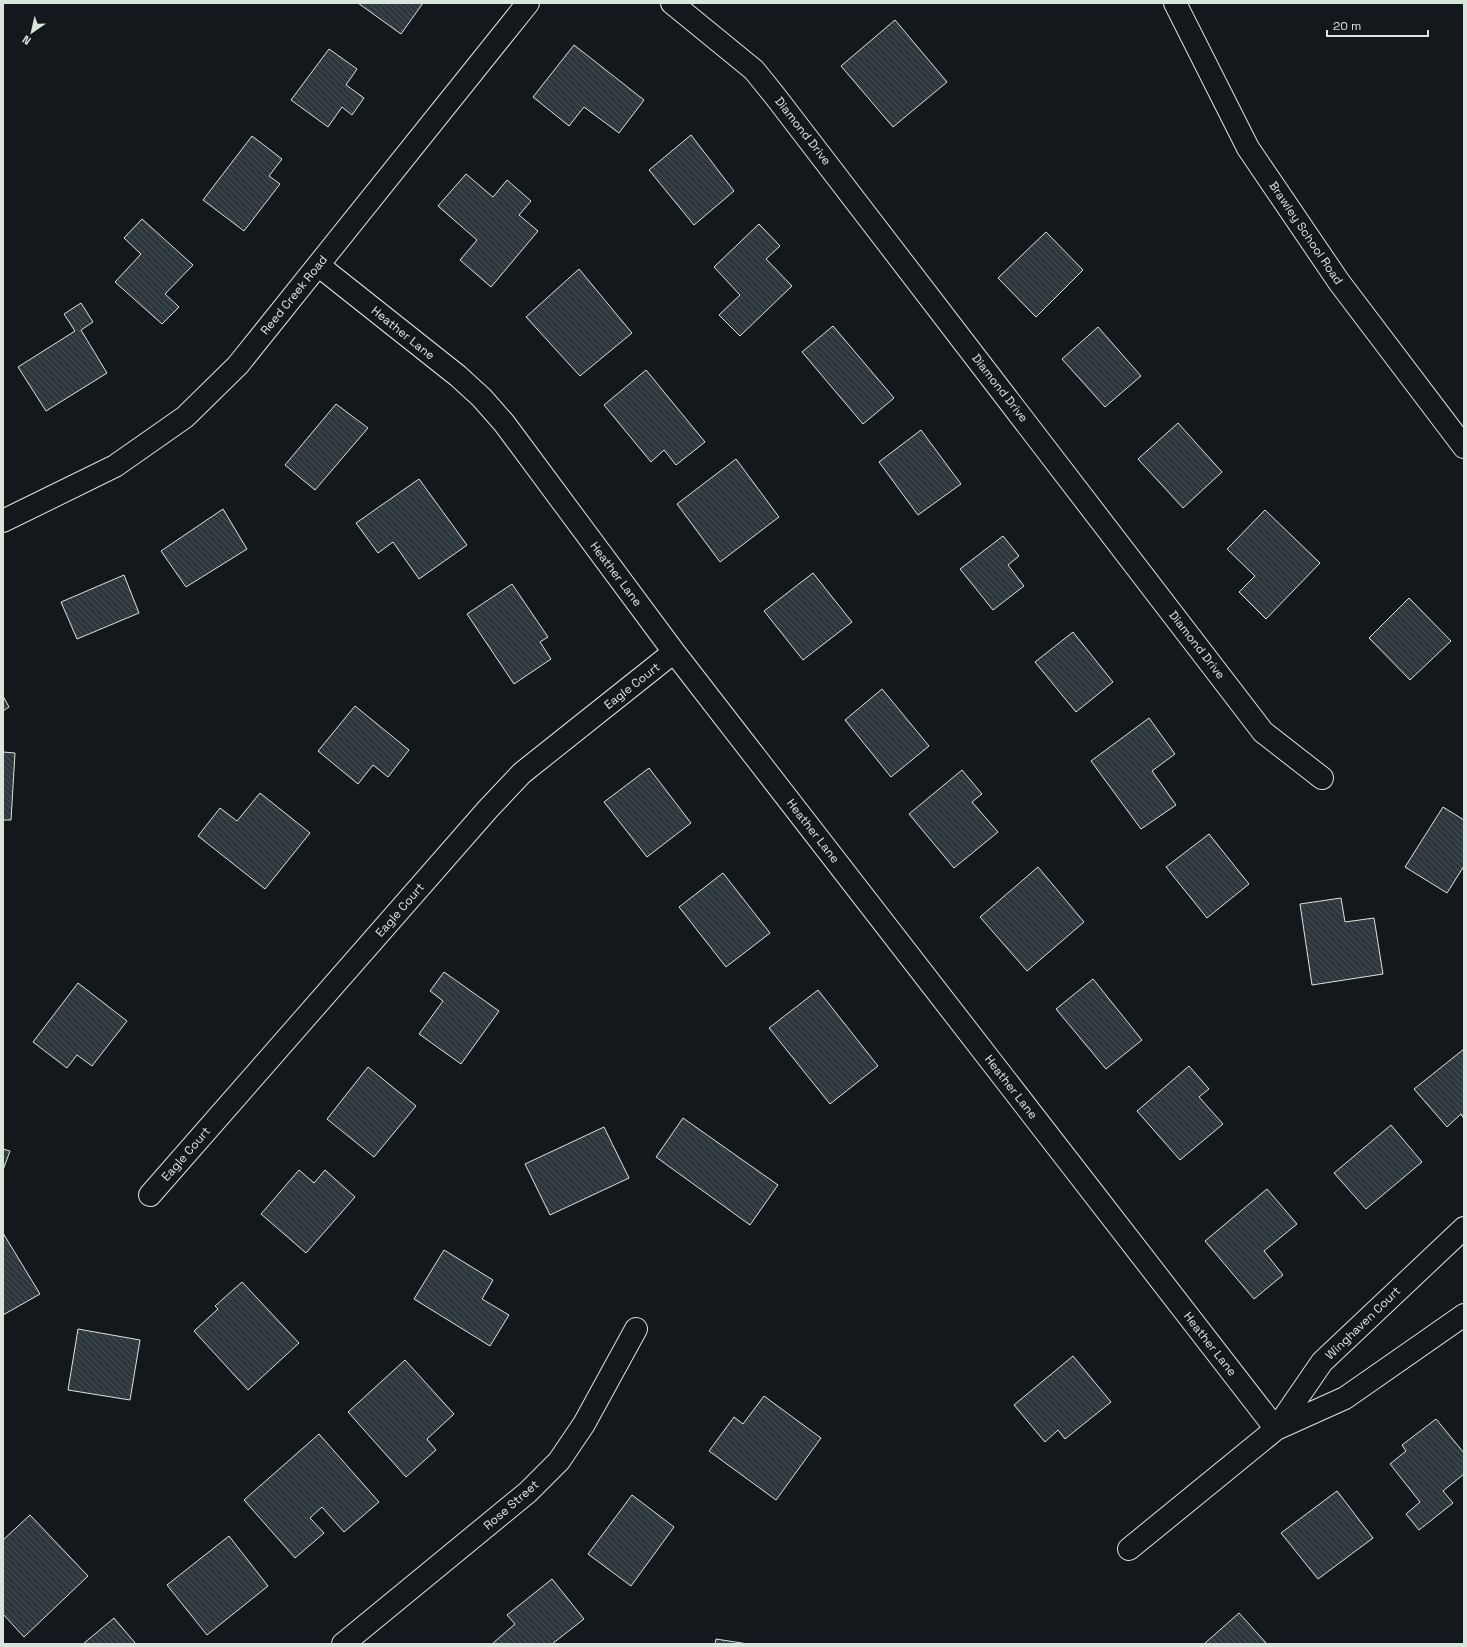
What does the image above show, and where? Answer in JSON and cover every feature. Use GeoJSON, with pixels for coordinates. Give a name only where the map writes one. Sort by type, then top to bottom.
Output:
{"type":"FeatureCollection","features":[{"type":"Feature","properties":{"kind":"street","name":"Reed Creek Road"},"geometry":{"type":"LineString","coordinates":[[3,521],[115,466],[185,417],[238,365],[528,3]]}},
{"type":"Feature","properties":{"kind":"street","name":"Diamond Drive"},"geometry":{"type":"LineString","coordinates":[[672,3],[754,70],[1264,732],[1322,778]]}},
{"type":"Feature","properties":{"kind":"street","name":"Brawley School Road"},"geometry":{"type":"LineString","coordinates":[[1175,3],[1248,148],[1339,282],[1464,447]]}},
{"type":"Feature","properties":{"kind":"street","name":"Heather Lane"},"geometry":{"type":"LineString","coordinates":[[318,265],[458,376],[482,398],[504,423],[674,652],[1276,1429]]}},
{"type":"Feature","properties":{"kind":"street","name":"Eagle Court"},"geometry":{"type":"LineString","coordinates":[[150,1195],[478,821],[522,773],[674,652]]}},
{"type":"Feature","properties":{"kind":"street","name":"Winghaven Court"},"geometry":{"type":"LineString","coordinates":[[1276,1429],[1322,1362],[1464,1228]]}},
{"type":"Feature","properties":{"kind":"street","name":"Winghaven Court"},"geometry":{"type":"LineString","coordinates":[[1129,1549],[1276,1429],[1345,1398],[1464,1315]]}},
{"type":"Feature","properties":{"kind":"street","name":"Rose Street"},"geometry":{"type":"LineString","coordinates":[[343,1644],[528,1492],[559,1461],[584,1424],[636,1329]]}},
{"type":"Feature","properties":{"kind":"building"},"geometry":{"type":"Polygon","coordinates":[[[358,3],[423,3],[401,34],[358,3]]]}},
{"type":"Feature","properties":{"kind":"building"},"geometry":{"type":"Polygon","coordinates":[[[895,20],[947,82],[893,127],[841,66],[895,20]]]}},
{"type":"Feature","properties":{"kind":"building"},"geometry":{"type":"Polygon","coordinates":[[[574,45],[644,100],[619,133],[584,107],[569,126],[533,97],[574,45]]]}},
{"type":"Feature","properties":{"kind":"building"},"geometry":{"type":"Polygon","coordinates":[[[329,49],[357,69],[346,85],[364,98],[352,115],[342,107],[328,127],[291,100],[329,49]]]}},
{"type":"Feature","properties":{"kind":"building"},"geometry":{"type":"Polygon","coordinates":[[[691,135],[734,191],[694,225],[649,170],[691,135]]]}},
{"type":"Feature","properties":{"kind":"building"},"geometry":{"type":"Polygon","coordinates":[[[252,136],[282,159],[269,176],[280,184],[244,231],[203,200],[252,136]]]}},
{"type":"Feature","properties":{"kind":"building"},"geometry":{"type":"Polygon","coordinates":[[[466,174],[493,197],[507,180],[531,201],[519,215],[538,231],[491,287],[460,260],[477,240],[438,206],[466,174]]]}},
{"type":"Feature","properties":{"kind":"building"},"geometry":{"type":"Polygon","coordinates":[[[142,219],[193,265],[165,294],[179,307],[162,324],[115,282],[141,254],[124,238],[142,219]]]}},
{"type":"Feature","properties":{"kind":"building"},"geometry":{"type":"Polygon","coordinates":[[[759,224],[780,246],[766,259],[792,286],[740,336],[719,315],[740,295],[714,267],[759,224]]]}},
{"type":"Feature","properties":{"kind":"building"},"geometry":{"type":"Polygon","coordinates":[[[1046,232],[1083,270],[1036,317],[998,278],[1046,232]]]}},
{"type":"Feature","properties":{"kind":"building"},"geometry":{"type":"Polygon","coordinates":[[[579,269],[632,333],[580,376],[526,317],[579,269]]]}},
{"type":"Feature","properties":{"kind":"building"},"geometry":{"type":"Polygon","coordinates":[[[81,303],[93,322],[81,330],[107,373],[46,411],[18,367],[75,331],[64,314],[81,303]]]}},
{"type":"Feature","properties":{"kind":"building"},"geometry":{"type":"Polygon","coordinates":[[[833,326],[894,398],[863,424],[802,352],[833,326]]]}},
{"type":"Feature","properties":{"kind":"building"},"geometry":{"type":"Polygon","coordinates":[[[1098,327],[1141,376],[1105,407],[1062,359],[1098,327]]]}},
{"type":"Feature","properties":{"kind":"building"},"geometry":{"type":"Polygon","coordinates":[[[646,370],[705,442],[676,465],[664,450],[651,462],[604,405],[646,370]]]}},
{"type":"Feature","properties":{"kind":"building"},"geometry":{"type":"Polygon","coordinates":[[[336,404],[368,428],[315,490],[285,465],[336,404]]]}},
{"type":"Feature","properties":{"kind":"building"},"geometry":{"type":"Polygon","coordinates":[[[1178,423],[1222,472],[1183,508],[1138,459],[1178,423]]]}},
{"type":"Feature","properties":{"kind":"building"},"geometry":{"type":"Polygon","coordinates":[[[921,430],[961,484],[918,515],[879,462],[921,430]]]}},
{"type":"Feature","properties":{"kind":"building"},"geometry":{"type":"Polygon","coordinates":[[[736,459],[779,517],[720,562],[677,504],[736,459]]]}},
{"type":"Feature","properties":{"kind":"building"},"geometry":{"type":"Polygon","coordinates":[[[419,479],[467,545],[419,579],[393,542],[378,553],[356,523],[419,479]]]}},
{"type":"Feature","properties":{"kind":"building"},"geometry":{"type":"Polygon","coordinates":[[[223,509],[247,549],[186,587],[161,551],[223,509]]]}},
{"type":"Feature","properties":{"kind":"building"},"geometry":{"type":"Polygon","coordinates":[[[1265,510],[1320,563],[1266,619],[1239,592],[1255,576],[1227,549],[1265,510]]]}},
{"type":"Feature","properties":{"kind":"building"},"geometry":{"type":"Polygon","coordinates":[[[1003,536],[1019,556],[1008,565],[1024,586],[993,610],[960,569],[1003,536]]]}},
{"type":"Feature","properties":{"kind":"building"},"geometry":{"type":"Polygon","coordinates":[[[813,573],[852,622],[803,660],[764,611],[813,573]]]}},
{"type":"Feature","properties":{"kind":"building"},"geometry":{"type":"Polygon","coordinates":[[[124,575],[139,613],[77,639],[61,602],[124,575]]]}},
{"type":"Feature","properties":{"kind":"building"},"geometry":{"type":"Polygon","coordinates":[[[512,584],[548,637],[540,642],[551,659],[514,684],[467,614],[512,584]]]}},
{"type":"Feature","properties":{"kind":"building"},"geometry":{"type":"Polygon","coordinates":[[[1409,598],[1451,641],[1410,680],[1369,638],[1409,598]]]}},
{"type":"Feature","properties":{"kind":"building"},"geometry":{"type":"Polygon","coordinates":[[[1073,632],[1113,682],[1076,712],[1035,662],[1073,632]]]}},
{"type":"Feature","properties":{"kind":"building"},"geometry":{"type":"Polygon","coordinates":[[[882,689],[929,746],[891,777],[845,720],[882,689]]]}},
{"type":"Feature","properties":{"kind":"building"},"geometry":{"type":"Polygon","coordinates":[[[3,696],[9,707],[3,711],[3,696]]]}},
{"type":"Feature","properties":{"kind":"building"},"geometry":{"type":"Polygon","coordinates":[[[355,706],[409,750],[388,777],[373,765],[358,784],[318,751],[355,706]]]}},
{"type":"Feature","properties":{"kind":"building"},"geometry":{"type":"Polygon","coordinates":[[[1149,718],[1175,754],[1152,771],[1176,805],[1141,829],[1091,761],[1149,718]]]}},
{"type":"Feature","properties":{"kind":"building"},"geometry":{"type":"Polygon","coordinates":[[[3,752],[15,753],[11,820],[3,820],[3,752]]]}},
{"type":"Feature","properties":{"kind":"building"},"geometry":{"type":"Polygon","coordinates":[[[649,768],[691,823],[647,857],[604,802],[649,768]]]}},
{"type":"Feature","properties":{"kind":"building"},"geometry":{"type":"Polygon","coordinates":[[[962,770],[982,794],[972,802],[998,832],[954,868],[909,814],[962,770]]]}},
{"type":"Feature","properties":{"kind":"building"},"geometry":{"type":"Polygon","coordinates":[[[260,793],[310,833],[265,889],[198,836],[220,808],[237,821],[260,793]]]}},
{"type":"Feature","properties":{"kind":"building"},"geometry":{"type":"Polygon","coordinates":[[[1443,807],[1464,820],[1464,866],[1447,893],[1405,867],[1443,807]]]}},
{"type":"Feature","properties":{"kind":"building"},"geometry":{"type":"Polygon","coordinates":[[[1209,834],[1249,884],[1207,918],[1166,867],[1209,834]]]}},
{"type":"Feature","properties":{"kind":"building"},"geometry":{"type":"Polygon","coordinates":[[[1038,867],[1084,922],[1027,971],[980,917],[1038,867]]]}},
{"type":"Feature","properties":{"kind":"building"},"geometry":{"type":"Polygon","coordinates":[[[723,873],[770,933],[726,967],[679,907],[723,873]]]}},
{"type":"Feature","properties":{"kind":"building"},"geometry":{"type":"Polygon","coordinates":[[[1341,898],[1345,922],[1374,918],[1383,974],[1312,985],[1300,904],[1341,898]]]}},
{"type":"Feature","properties":{"kind":"building"},"geometry":{"type":"Polygon","coordinates":[[[444,972],[499,1011],[461,1064],[419,1034],[443,1001],[430,991],[444,972]]]}},
{"type":"Feature","properties":{"kind":"building"},"geometry":{"type":"Polygon","coordinates":[[[1093,979],[1142,1040],[1106,1069],[1056,1009],[1093,979]]]}},
{"type":"Feature","properties":{"kind":"building"},"geometry":{"type":"Polygon","coordinates":[[[78,983],[127,1021],[92,1066],[77,1055],[67,1068],[33,1042],[78,983]]]}},
{"type":"Feature","properties":{"kind":"building"},"geometry":{"type":"Polygon","coordinates":[[[818,990],[878,1066],[830,1104],[769,1028],[818,990]]]}},
{"type":"Feature","properties":{"kind":"building"},"geometry":{"type":"Polygon","coordinates":[[[1464,1049],[1464,1119],[1461,1114],[1447,1127],[1414,1089],[1464,1049]]]}},
{"type":"Feature","properties":{"kind":"building"},"geometry":{"type":"Polygon","coordinates":[[[1189,1066],[1209,1089],[1199,1097],[1223,1124],[1180,1160],[1137,1111],[1189,1066]]]}},
{"type":"Feature","properties":{"kind":"building"},"geometry":{"type":"Polygon","coordinates":[[[368,1067],[416,1106],[374,1157],[327,1119],[368,1067]]]}},
{"type":"Feature","properties":{"kind":"building"},"geometry":{"type":"Polygon","coordinates":[[[683,1118],[778,1185],[750,1225],[656,1157],[683,1118]]]}},
{"type":"Feature","properties":{"kind":"building"},"geometry":{"type":"Polygon","coordinates":[[[1391,1125],[1422,1162],[1366,1209],[1334,1173],[1391,1125]]]}},
{"type":"Feature","properties":{"kind":"building"},"geometry":{"type":"Polygon","coordinates":[[[604,1127],[629,1178],[550,1215],[525,1164],[604,1127]]]}},
{"type":"Feature","properties":{"kind":"building"},"geometry":{"type":"Polygon","coordinates":[[[3,1149],[10,1151],[3,1170],[3,1149]]]}},
{"type":"Feature","properties":{"kind":"building"},"geometry":{"type":"Polygon","coordinates":[[[299,1170],[314,1183],[325,1170],[355,1197],[306,1253],[261,1214],[299,1170]]]}},
{"type":"Feature","properties":{"kind":"building"},"geometry":{"type":"Polygon","coordinates":[[[1267,1189],[1297,1224],[1264,1251],[1283,1275],[1254,1299],[1205,1241],[1267,1189]]]}},
{"type":"Feature","properties":{"kind":"building"},"geometry":{"type":"Polygon","coordinates":[[[3,1233],[40,1294],[3,1315],[3,1233]]]}},
{"type":"Feature","properties":{"kind":"building"},"geometry":{"type":"Polygon","coordinates":[[[444,1250],[493,1280],[482,1299],[509,1315],[490,1346],[414,1299],[444,1250]]]}},
{"type":"Feature","properties":{"kind":"building"},"geometry":{"type":"Polygon","coordinates":[[[242,1282],[299,1343],[248,1390],[194,1331],[218,1309],[215,1306],[242,1282]]]}},
{"type":"Feature","properties":{"kind":"building"},"geometry":{"type":"Polygon","coordinates":[[[78,1329],[140,1340],[130,1400],[68,1390],[78,1329]]]}},
{"type":"Feature","properties":{"kind":"building"},"geometry":{"type":"Polygon","coordinates":[[[1073,1356],[1111,1402],[1065,1439],[1058,1430],[1045,1442],[1014,1405],[1073,1356]]]}},
{"type":"Feature","properties":{"kind":"building"},"geometry":{"type":"Polygon","coordinates":[[[405,1360],[454,1414],[427,1439],[436,1450],[406,1477],[348,1412],[405,1360]]]}},
{"type":"Feature","properties":{"kind":"building"},"geometry":{"type":"Polygon","coordinates":[[[764,1396],[821,1438],[776,1500],[709,1451],[734,1417],[743,1424],[764,1396]]]}},
{"type":"Feature","properties":{"kind":"building"},"geometry":{"type":"Polygon","coordinates":[[[1436,1419],[1464,1453],[1464,1474],[1443,1491],[1453,1503],[1419,1530],[1406,1514],[1420,1502],[1390,1464],[1406,1451],[1402,1445],[1436,1419]]]}},
{"type":"Feature","properties":{"kind":"building"},"geometry":{"type":"Polygon","coordinates":[[[319,1434],[379,1502],[344,1532],[322,1507],[310,1518],[324,1533],[295,1558],[244,1500],[319,1434]]]}},
{"type":"Feature","properties":{"kind":"building"},"geometry":{"type":"Polygon","coordinates":[[[1337,1491],[1373,1538],[1318,1579],[1281,1533],[1337,1491]]]}},
{"type":"Feature","properties":{"kind":"building"},"geometry":{"type":"Polygon","coordinates":[[[632,1495],[674,1527],[631,1586],[588,1554],[632,1495]]]}},
{"type":"Feature","properties":{"kind":"building"},"geometry":{"type":"Polygon","coordinates":[[[30,1515],[88,1576],[24,1637],[3,1614],[3,1540],[30,1515]]]}},
{"type":"Feature","properties":{"kind":"building"},"geometry":{"type":"Polygon","coordinates":[[[229,1536],[268,1586],[207,1635],[167,1585],[229,1536]]]}},
{"type":"Feature","properties":{"kind":"building"},"geometry":{"type":"Polygon","coordinates":[[[552,1579],[584,1619],[552,1644],[492,1644],[515,1624],[507,1615],[552,1579]]]}},
{"type":"Feature","properties":{"kind":"building"},"geometry":{"type":"Polygon","coordinates":[[[1239,1613],[1267,1644],[1204,1644],[1239,1613]]]}},
{"type":"Feature","properties":{"kind":"building"},"geometry":{"type":"Polygon","coordinates":[[[114,1618],[136,1644],[83,1644],[114,1618]]]}},
{"type":"Feature","properties":{"kind":"building"},"geometry":{"type":"Polygon","coordinates":[[[716,1639],[748,1644],[715,1644],[716,1639]]]}}]}
